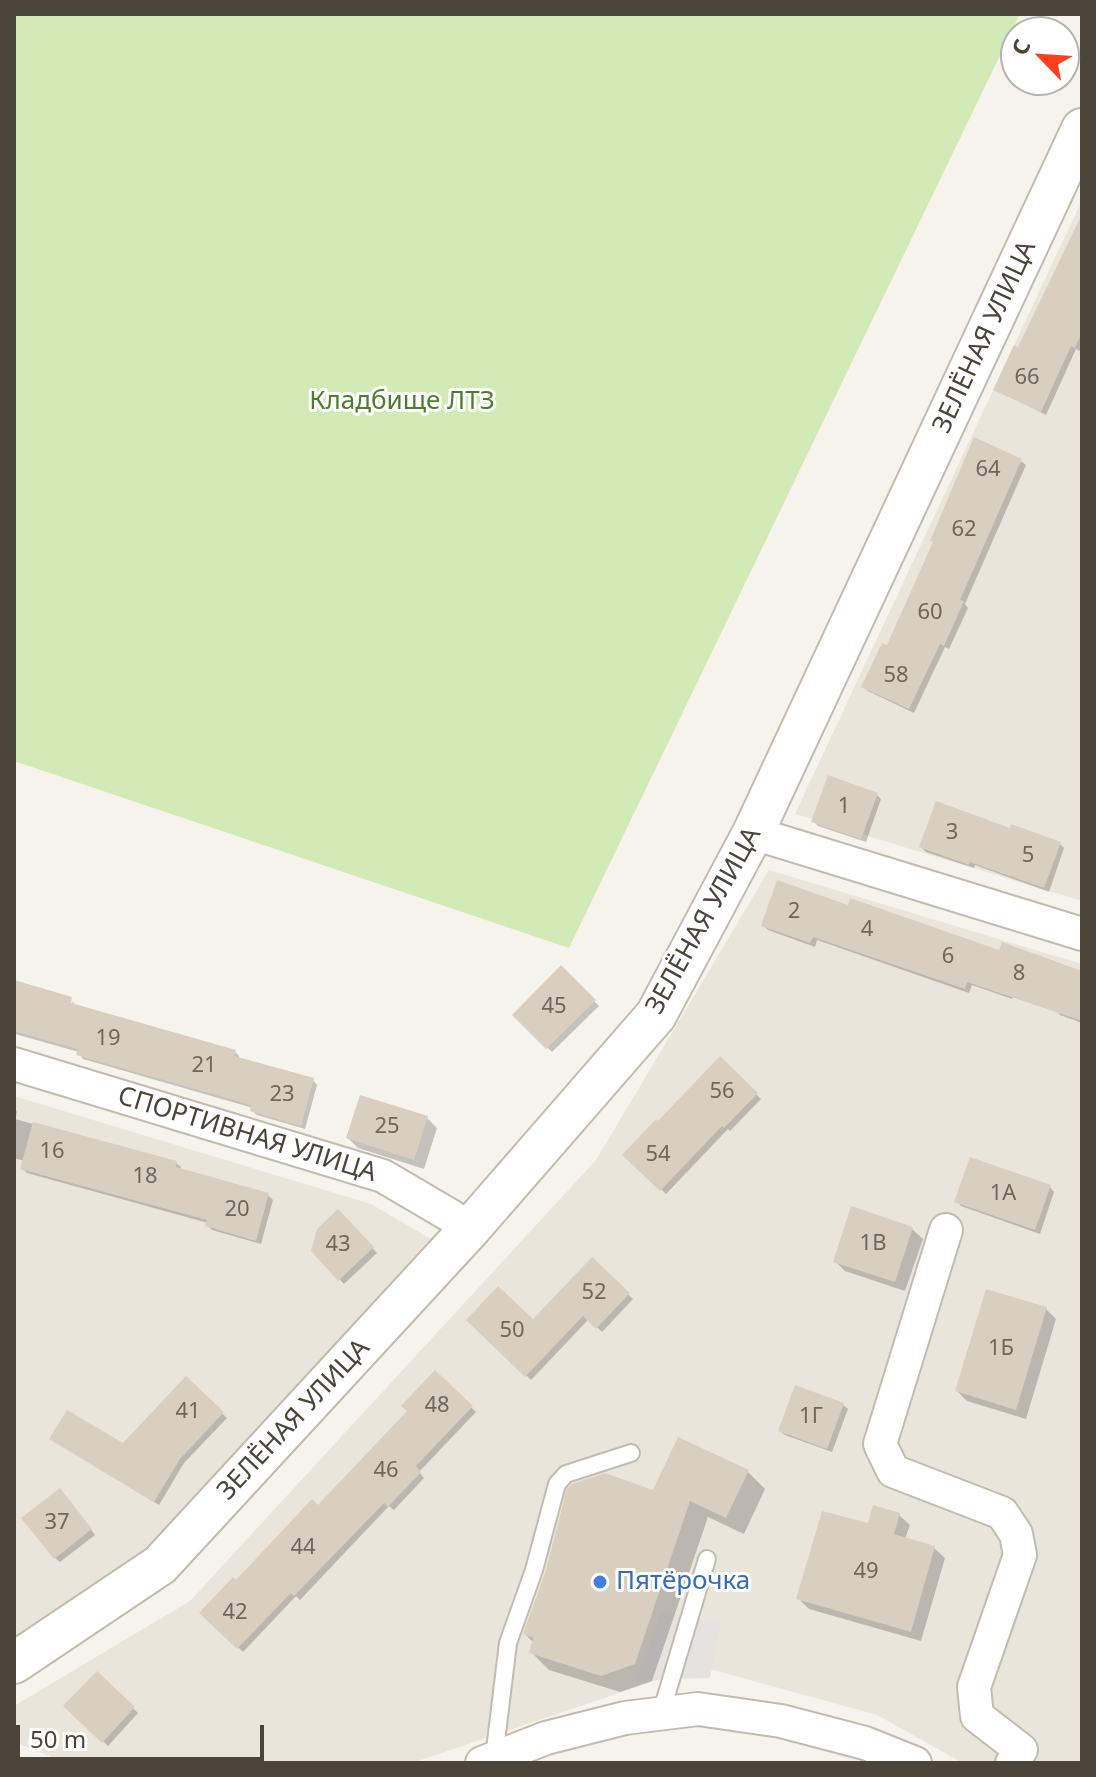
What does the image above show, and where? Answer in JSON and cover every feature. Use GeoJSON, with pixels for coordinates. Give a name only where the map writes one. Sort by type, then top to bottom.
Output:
{"type":"FeatureCollection","features":[{"type":"Feature","properties":{"kind":"street","name":"ЗЕЛЁНАЯ УЛИЦА"},"geometry":{"type":"LineString","coordinates":[[14,1663],[160,1565],[468,1231],[656,1015],[753,833],[1082,129]]}},
{"type":"Feature","properties":{"kind":"street"},"geometry":{"type":"LineString","coordinates":[[753,833],[1082,934]]}},
{"type":"Feature","properties":{"kind":"street","name":"СПОРТИВНАЯ УЛИЦА"},"geometry":{"type":"LineString","coordinates":[[14,1064],[383,1176],[451,1216],[468,1231]]}},
{"type":"Feature","properties":{"kind":"street"},"geometry":{"type":"LineString","coordinates":[[946,1230],[880,1444],[893,1471],[1002,1513],[1016,1534],[1020,1555],[974,1687],[977,1716],[1021,1750],[1012,1763]]}},
{"type":"Feature","properties":{"kind":"street"},"geometry":{"type":"LineString","coordinates":[[488,1761],[546,1738],[625,1718],[698,1709],[781,1721],[865,1743],[915,1763]]}},
{"type":"Feature","properties":{"kind":"lane"},"geometry":{"type":"LineString","coordinates":[[488,1761],[508,1643],[534,1570],[557,1484],[566,1474],[631,1453]]}},
{"type":"Feature","properties":{"kind":"lane"},"geometry":{"type":"LineString","coordinates":[[661,1713],[707,1559]]}},
{"type":"Feature","properties":{"kind":"shaded area"},"geometry":{"type":"Polygon","coordinates":[[[1082,200],[1082,901],[795,814],[1082,200]]]}},
{"type":"Feature","properties":{"kind":"shaded area"},"geometry":{"type":"Polygon","coordinates":[[[769,870],[1082,964],[1082,1763],[963,1763],[877,1715],[699,1666],[412,1763],[67,1763],[14,1742],[14,1706],[190,1601],[596,1160],[769,870]]]}},
{"type":"Feature","properties":{"kind":"shaded area"},"geometry":{"type":"Polygon","coordinates":[[[14,1096],[371,1204],[438,1243],[148,1557],[14,1637],[14,1096]]]}},
{"type":"Feature","properties":{"kind":"shaded area"},"geometry":{"type":"Polygon","coordinates":[[[662,1611],[721,1623],[710,1678],[636,1680],[662,1611]]]}},
{"type":"Feature","properties":{"kind":"green space","name":"Кладбище ЛТЗ"},"geometry":{"type":"Polygon","coordinates":[[[14,14],[1020,14],[1000,16],[1000,55],[569,948],[14,761],[14,14]]]}},
{"type":"Feature","properties":{"kind":"building"},"geometry":{"type":"Polygon","coordinates":[[[1082,214],[1082,332],[1075,348],[1071,346],[1041,412],[993,390],[1014,345],[1018,347],[1082,214]]]}},
{"type":"Feature","properties":{"kind":"building"},"geometry":{"type":"Polygon","coordinates":[[[974,437],[1022,459],[960,600],[964,601],[944,646],[940,644],[909,709],[861,687],[882,643],[887,645],[933,542],[930,541],[974,437]]]}},
{"type":"Feature","properties":{"kind":"building"},"geometry":{"type":"Polygon","coordinates":[[[828,775],[878,793],[861,839],[811,822],[828,775]]]}},
{"type":"Feature","properties":{"kind":"building"},"geometry":{"type":"Polygon","coordinates":[[[936,801],[1010,828],[1011,824],[1061,842],[1044,888],[919,847],[936,801]]]}},
{"type":"Feature","properties":{"kind":"building"},"geometry":{"type":"Polygon","coordinates":[[[777,880],[848,905],[850,898],[999,950],[1002,942],[1082,971],[1082,1021],[967,982],[965,989],[813,937],[810,943],[761,926],[777,880]]]}},
{"type":"Feature","properties":{"kind":"building"},"geometry":{"type":"Polygon","coordinates":[[[561,965],[596,1000],[546,1049],[512,1015],[561,965]]]}},
{"type":"Feature","properties":{"kind":"building"},"geometry":{"type":"Polygon","coordinates":[[[14,980],[72,997],[71,1003],[236,1050],[234,1056],[314,1078],[301,1126],[250,1111],[251,1105],[76,1055],[78,1049],[14,1031],[14,980]]]}},
{"type":"Feature","properties":{"kind":"building"},"geometry":{"type":"Polygon","coordinates":[[[720,1056],[758,1093],[660,1191],[622,1155],[720,1056]]]}},
{"type":"Feature","properties":{"kind":"building"},"geometry":{"type":"Polygon","coordinates":[[[360,1095],[428,1116],[414,1160],[346,1138],[360,1095]]]}},
{"type":"Feature","properties":{"kind":"building"},"geometry":{"type":"Polygon","coordinates":[[[33,1122],[177,1161],[176,1167],[269,1193],[256,1241],[205,1226],[207,1220],[20,1169],[33,1122]]]}},
{"type":"Feature","properties":{"kind":"building"},"geometry":{"type":"Polygon","coordinates":[[[970,1157],[1051,1185],[1035,1230],[954,1202],[970,1157]]]}},
{"type":"Feature","properties":{"kind":"building"},"geometry":{"type":"Polygon","coordinates":[[[851,1206],[913,1227],[895,1282],[833,1262],[851,1206]]]}},
{"type":"Feature","properties":{"kind":"building"},"geometry":{"type":"Polygon","coordinates":[[[338,1209],[374,1247],[338,1281],[311,1251],[317,1229],[338,1209]]]}},
{"type":"Feature","properties":{"kind":"building"},"geometry":{"type":"Polygon","coordinates":[[[592,1257],[630,1293],[596,1329],[583,1316],[525,1377],[466,1320],[498,1286],[533,1319],[592,1257]]]}},
{"type":"Feature","properties":{"kind":"building"},"geometry":{"type":"Polygon","coordinates":[[[986,1289],[1047,1307],[1016,1410],[955,1391],[986,1289]]]}},
{"type":"Feature","properties":{"kind":"building"},"geometry":{"type":"Polygon","coordinates":[[[435,1370],[473,1406],[416,1466],[421,1472],[388,1507],[384,1503],[294,1596],[291,1593],[237,1649],[199,1613],[233,1577],[236,1580],[312,1499],[318,1505],[407,1411],[401,1406],[435,1370]]]}},
{"type":"Feature","properties":{"kind":"building"},"geometry":{"type":"Polygon","coordinates":[[[186,1376],[224,1412],[180,1459],[154,1502],[49,1439],[67,1410],[123,1443],[186,1376]]]}},
{"type":"Feature","properties":{"kind":"building"},"geometry":{"type":"Polygon","coordinates":[[[795,1385],[844,1403],[827,1449],[778,1431],[795,1385]]]}},
{"type":"Feature","properties":{"kind":"building","name":"Пятёрочка"},"geometry":{"type":"Polygon","coordinates":[[[678,1437],[749,1470],[726,1518],[690,1501],[635,1664],[601,1676],[529,1653],[533,1638],[523,1634],[545,1573],[567,1489],[572,1484],[605,1473],[653,1490],[678,1437]]]}},
{"type":"Feature","properties":{"kind":"building"},"geometry":{"type":"Polygon","coordinates":[[[60,1488],[92,1529],[54,1559],[21,1518],[60,1488]]]}},
{"type":"Feature","properties":{"kind":"building"},"geometry":{"type":"Polygon","coordinates":[[[873,1505],[900,1513],[894,1534],[935,1546],[911,1632],[796,1599],[822,1511],[868,1523],[873,1505]]]}},
{"type":"Feature","properties":{"kind":"building"},"geometry":{"type":"Polygon","coordinates":[[[97,1671],[135,1707],[102,1743],[63,1706],[97,1671]]]}},
{"type":"Feature","properties":{"kind":"place","name":"Пятёрочка"},"geometry":{"type":"Point","coordinates":[600,1582]}}]}
